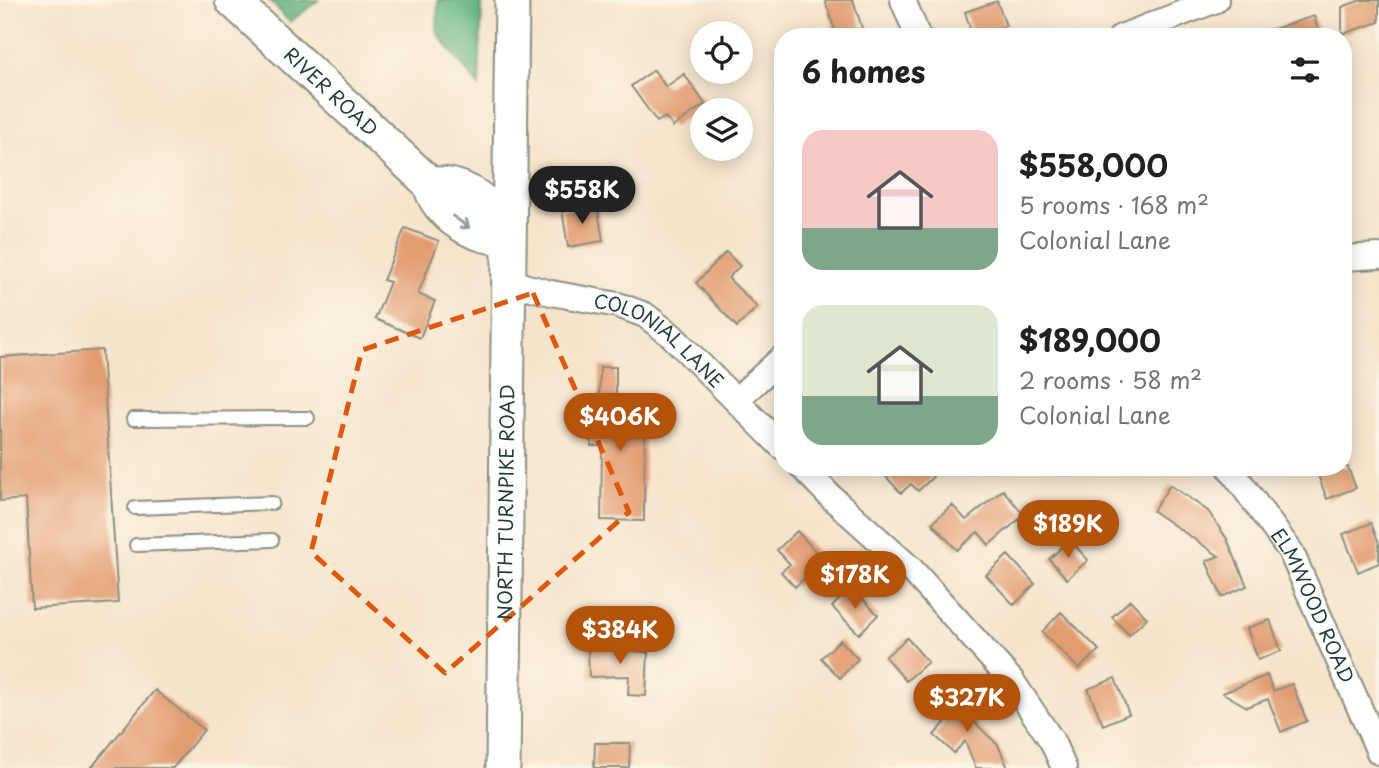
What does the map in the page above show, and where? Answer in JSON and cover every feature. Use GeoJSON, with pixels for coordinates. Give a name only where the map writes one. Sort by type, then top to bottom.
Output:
{"type":"FeatureCollection","features":[{"type":"Feature","properties":{"kind":"main road","name":"RIVER ROAD"},"geometry":{"type":"LineString","coordinates":[[233,0],[430,184],[437,203],[471,230],[488,237],[508,237]]}},
{"type":"Feature","properties":{"kind":"main road","name":"NORTH TURNPIKE ROAD"},"geometry":{"type":"LineString","coordinates":[[503,768],[512,0]]}},
{"type":"Feature","properties":{"kind":"street"},"geometry":{"type":"LineString","coordinates":[[903,0],[914,28]]}},
{"type":"Feature","properties":{"kind":"street"},"geometry":{"type":"LineString","coordinates":[[1144,28],[1216,0]]}},
{"type":"Feature","properties":{"kind":"street"},"geometry":{"type":"LineString","coordinates":[[1352,257],[1379,256]]}},
{"type":"Feature","properties":{"kind":"street","name":"COLONIAL LANE"},"geometry":{"type":"LineString","coordinates":[[508,282],[618,305],[645,316],[671,335],[774,439]]}},
{"type":"Feature","properties":{"kind":"street"},"geometry":{"type":"LineString","coordinates":[[736,400],[774,365]]}},
{"type":"Feature","properties":{"kind":"street"},"geometry":{"type":"LineString","coordinates":[[811,476],[911,569],[1012,681],[1052,741],[1064,768]]}},
{"type":"Feature","properties":{"kind":"street","name":"ELMWOOD ROAD"},"geometry":{"type":"LineString","coordinates":[[1236,476],[1291,552],[1379,752]]}},
{"type":"Feature","properties":{"kind":"lane"},"geometry":{"type":"LineString","coordinates":[[133,419],[308,418]]}},
{"type":"Feature","properties":{"kind":"lane"},"geometry":{"type":"LineString","coordinates":[[135,508],[272,503]]}},
{"type":"Feature","properties":{"kind":"lane"},"geometry":{"type":"LineString","coordinates":[[136,545],[272,540]]}},
{"type":"Feature","properties":{"kind":"highlighted area"},"geometry":{"type":"Polygon","coordinates":[[[533,293],[629,512],[445,673],[311,552],[362,350],[533,293]]]}},
{"type":"Feature","properties":{"kind":"green space"},"geometry":{"type":"Polygon","coordinates":[[[269,0],[319,0],[290,22],[269,0]]]}},
{"type":"Feature","properties":{"kind":"green space"},"geometry":{"type":"Polygon","coordinates":[[[438,0],[482,0],[479,87],[437,33],[438,0]]]}},
{"type":"Feature","properties":{"kind":"building"},"geometry":{"type":"Polygon","coordinates":[[[825,0],[853,0],[862,28],[834,28],[825,0]]]}},
{"type":"Feature","properties":{"kind":"building"},"geometry":{"type":"Polygon","coordinates":[[[1361,0],[1379,0],[1379,22],[1352,31],[1352,28],[1342,28],[1342,7],[1361,0]]]}},
{"type":"Feature","properties":{"kind":"building"},"geometry":{"type":"Polygon","coordinates":[[[997,1],[1006,26],[970,28],[965,12],[997,1]]]}},
{"type":"Feature","properties":{"kind":"building"},"geometry":{"type":"Polygon","coordinates":[[[1314,16],[1317,28],[1277,28],[1314,16]]]}},
{"type":"Feature","properties":{"kind":"building"},"geometry":{"type":"Polygon","coordinates":[[[654,70],[666,87],[684,74],[701,98],[690,98],[690,115],[673,127],[665,117],[657,122],[631,86],[654,70]]]}},
{"type":"Feature","properties":{"kind":"building"},"geometry":{"type":"Polygon","coordinates":[[[597,205],[603,241],[568,247],[562,210],[597,205]]]}},
{"type":"Feature","properties":{"kind":"building"},"geometry":{"type":"Polygon","coordinates":[[[405,228],[439,241],[418,294],[435,301],[420,338],[375,319],[390,282],[383,280],[405,228]]]}},
{"type":"Feature","properties":{"kind":"building"},"geometry":{"type":"Polygon","coordinates":[[[726,252],[740,266],[728,278],[757,307],[737,327],[696,283],[726,252]]]}},
{"type":"Feature","properties":{"kind":"building"},"geometry":{"type":"Polygon","coordinates":[[[102,350],[118,603],[32,608],[26,499],[0,501],[0,357],[102,350]]]}},
{"type":"Feature","properties":{"kind":"building"},"geometry":{"type":"Polygon","coordinates":[[[600,367],[616,367],[616,405],[645,405],[644,521],[601,520],[602,446],[591,446],[592,415],[599,415],[600,367]]]}},
{"type":"Feature","properties":{"kind":"building"},"geometry":{"type":"Polygon","coordinates":[[[885,476],[933,477],[918,491],[911,484],[901,493],[885,476]]]}},
{"type":"Feature","properties":{"kind":"building"},"geometry":{"type":"Polygon","coordinates":[[[1318,476],[1351,476],[1356,488],[1327,499],[1318,476]]]}},
{"type":"Feature","properties":{"kind":"building"},"geometry":{"type":"Polygon","coordinates":[[[1170,485],[1208,511],[1227,539],[1247,586],[1222,597],[1206,561],[1219,556],[1153,511],[1170,485]]]}},
{"type":"Feature","properties":{"kind":"building"},"geometry":{"type":"Polygon","coordinates":[[[1003,490],[1024,515],[989,545],[978,532],[957,550],[932,523],[952,505],[966,520],[1003,490]]]}},
{"type":"Feature","properties":{"kind":"building"},"geometry":{"type":"Polygon","coordinates":[[[1371,523],[1379,543],[1379,563],[1358,572],[1343,534],[1371,523]]]}},
{"type":"Feature","properties":{"kind":"building"},"geometry":{"type":"Polygon","coordinates":[[[797,531],[818,554],[807,565],[812,571],[795,587],[781,572],[790,564],[777,550],[797,531]]]}},
{"type":"Feature","properties":{"kind":"building"},"geometry":{"type":"Polygon","coordinates":[[[1070,540],[1088,560],[1067,579],[1049,559],[1070,540]]]}},
{"type":"Feature","properties":{"kind":"building"},"geometry":{"type":"Polygon","coordinates":[[[1008,555],[1035,584],[1014,605],[986,575],[1008,555]]]}},
{"type":"Feature","properties":{"kind":"building"},"geometry":{"type":"Polygon","coordinates":[[[851,587],[878,615],[859,634],[832,607],[851,587]]]}},
{"type":"Feature","properties":{"kind":"building"},"geometry":{"type":"Polygon","coordinates":[[[1130,600],[1147,618],[1129,635],[1112,617],[1130,600]]]}},
{"type":"Feature","properties":{"kind":"building"},"geometry":{"type":"Polygon","coordinates":[[[1061,612],[1099,650],[1079,669],[1042,632],[1061,612]]]}},
{"type":"Feature","properties":{"kind":"building"},"geometry":{"type":"Polygon","coordinates":[[[1270,620],[1281,651],[1258,660],[1247,628],[1270,620]]]}},
{"type":"Feature","properties":{"kind":"building"},"geometry":{"type":"Polygon","coordinates":[[[907,638],[928,662],[906,681],[885,657],[907,638]]]}},
{"type":"Feature","properties":{"kind":"building"},"geometry":{"type":"Polygon","coordinates":[[[840,640],[858,659],[840,678],[821,658],[840,640]]]}},
{"type":"Feature","properties":{"kind":"building"},"geometry":{"type":"Polygon","coordinates":[[[615,644],[616,650],[648,652],[646,696],[628,695],[629,676],[589,677],[588,645],[615,644]]]}},
{"type":"Feature","properties":{"kind":"building"},"geometry":{"type":"Polygon","coordinates":[[[1267,675],[1273,691],[1292,684],[1307,721],[1281,732],[1268,699],[1247,707],[1223,693],[1267,675]]]}},
{"type":"Feature","properties":{"kind":"building"},"geometry":{"type":"Polygon","coordinates":[[[1115,678],[1129,714],[1103,725],[1088,689],[1115,678]]]}},
{"type":"Feature","properties":{"kind":"building"},"geometry":{"type":"Polygon","coordinates":[[[155,690],[204,730],[173,768],[91,768],[155,690]]]}},
{"type":"Feature","properties":{"kind":"building"},"geometry":{"type":"Polygon","coordinates":[[[949,691],[972,713],[969,717],[998,745],[1008,768],[976,768],[965,741],[954,753],[934,735],[945,723],[932,709],[949,691]]]}},
{"type":"Feature","properties":{"kind":"building"},"geometry":{"type":"Polygon","coordinates":[[[595,743],[630,743],[629,768],[594,768],[595,743]]]}}]}
